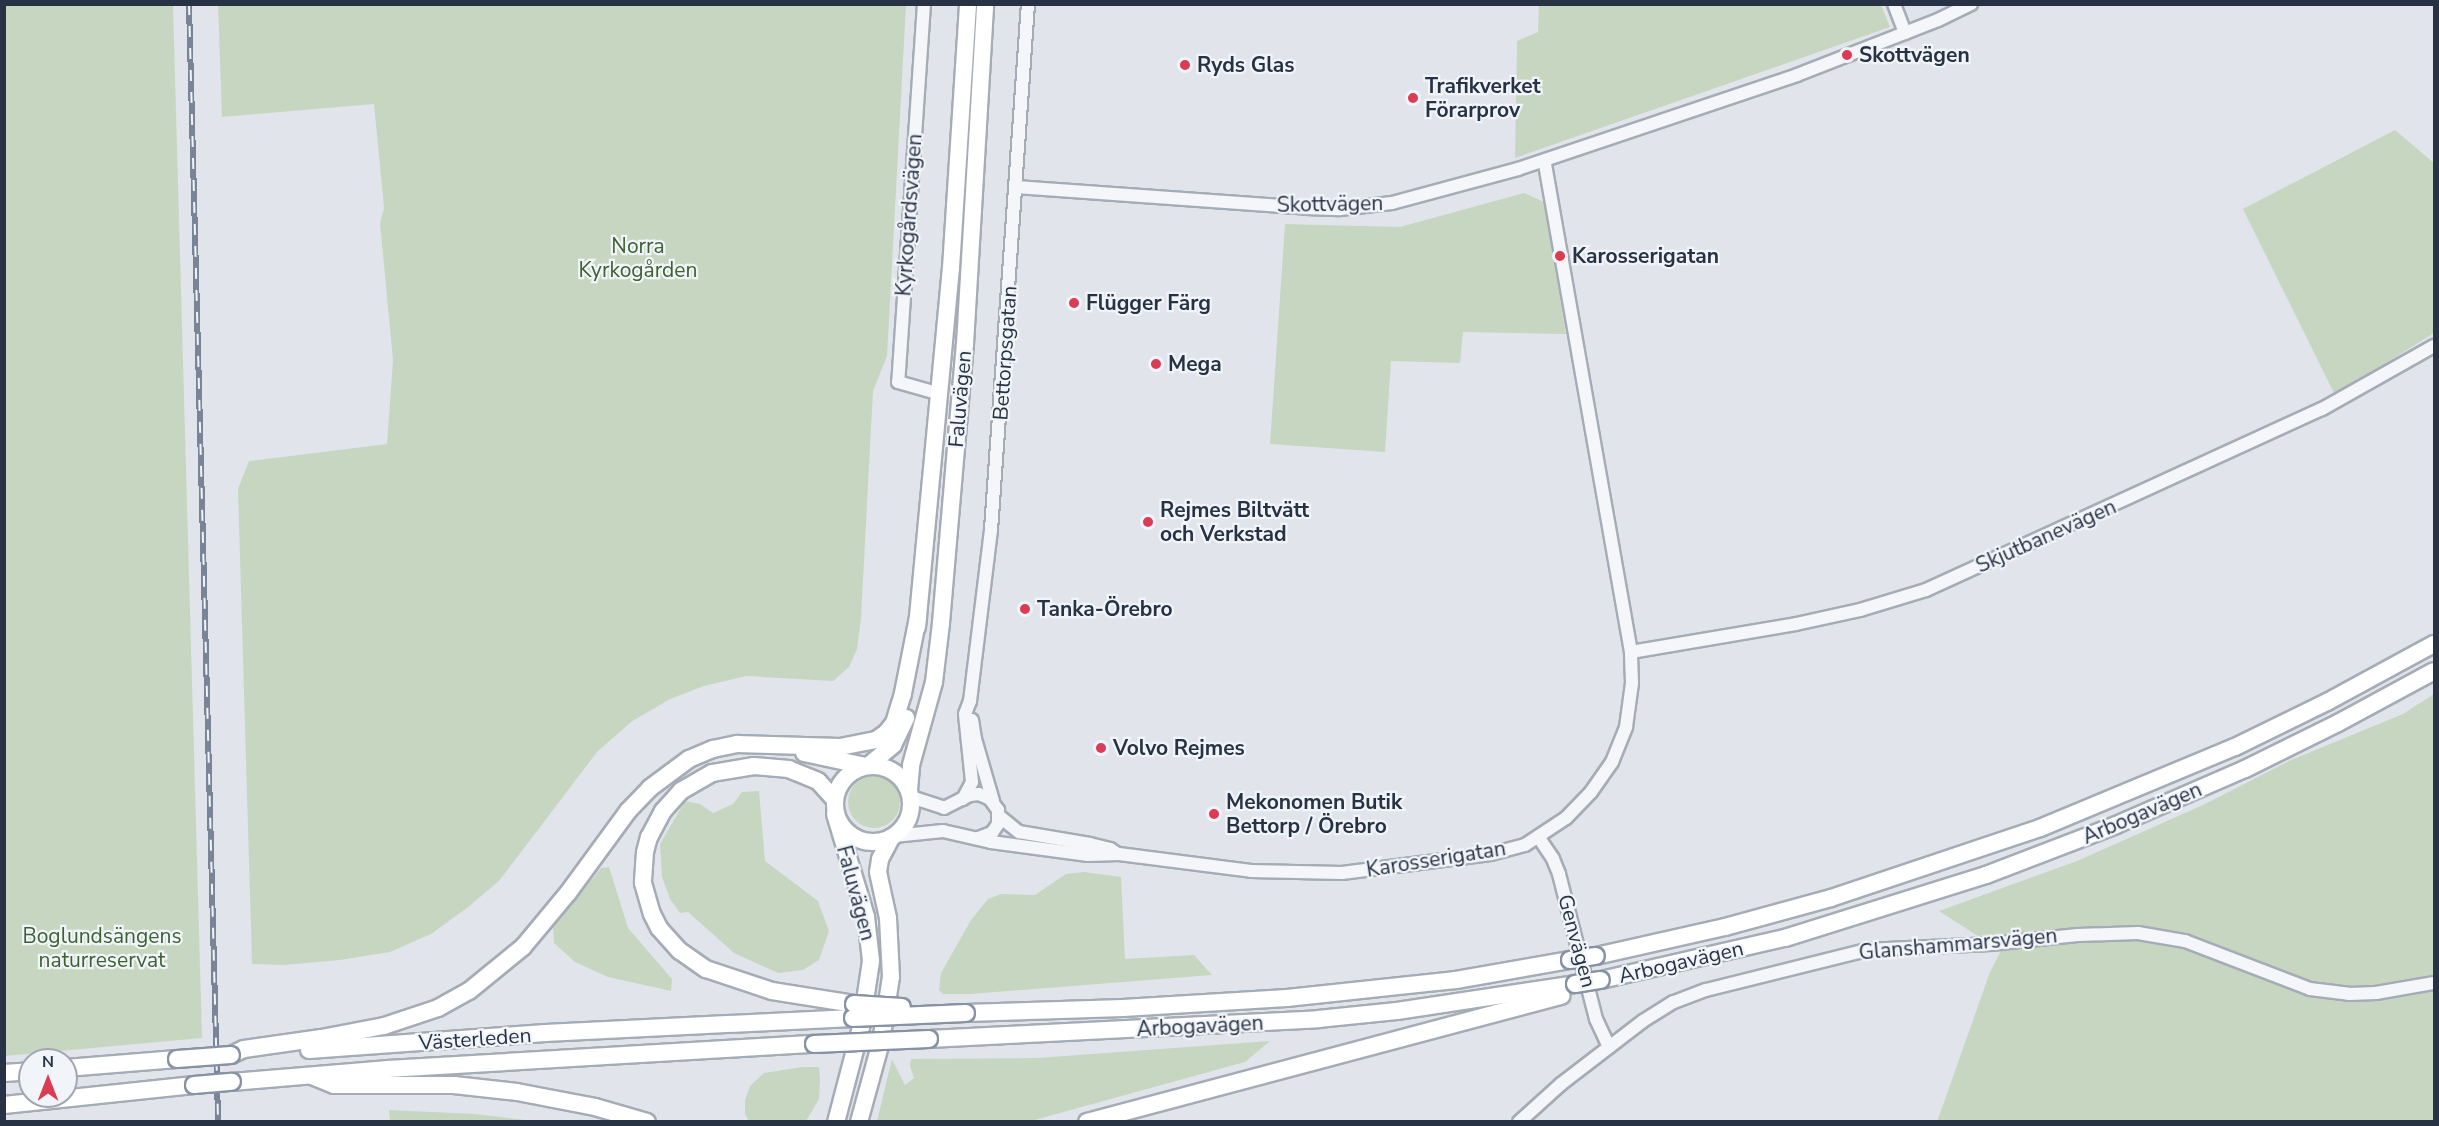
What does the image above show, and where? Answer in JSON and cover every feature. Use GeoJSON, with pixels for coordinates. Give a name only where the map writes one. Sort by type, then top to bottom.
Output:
{"type":"FeatureCollection","features":[{"type":"Feature","properties":{"kind":"highway","name":"Faluvägen"},"geometry":{"type":"LineString","coordinates":[[866,766],[893,745],[907,716],[940,394],[958,182],[968,4]]}},
{"type":"Feature","properties":{"kind":"highway","name":"Faluvägen"},"geometry":{"type":"LineString","coordinates":[[910,793],[910,765],[928,707],[938,651],[976,182],[985,4]]}},
{"type":"Feature","properties":{"kind":"highway"},"geometry":{"type":"LineString","coordinates":[[78,1067],[231,1055],[244,1048],[363,1039],[384,1026],[454,1000],[484,982],[511,959],[547,921],[628,811],[675,768],[700,754],[726,746],[749,743],[854,745],[876,740],[886,733],[894,723],[903,693],[918,617]]}},
{"type":"Feature","properties":{"kind":"highway","name":"Arbogavägen"},"geometry":{"type":"LineString","coordinates":[[884,1017],[1112,1009],[1287,998],[1456,980],[1596,956],[1725,927],[1820,902],[2040,828],[2256,738],[2434,644]]}},
{"type":"Feature","properties":{"kind":"highway","name":"Arbogavägen"},"geometry":{"type":"LineString","coordinates":[[878,1042],[1235,1025],[1397,1011],[1601,980],[1785,938],[1986,875],[2116,825],[2245,768],[2348,718],[2434,671]]}},
{"type":"Feature","properties":{"kind":"highway"},"geometry":{"type":"LineString","coordinates":[[777,745],[837,762],[892,770],[902,778],[910,793],[909,818],[892,837],[874,842],[855,838],[842,826],[835,807],[818,781],[789,770],[754,766],[711,773],[681,791],[663,811],[655,824],[645,852],[643,883],[652,914],[659,928],[680,951],[706,969],[764,989],[853,1011],[966,1013]]}},
{"type":"Feature","properties":{"kind":"highway"},"geometry":{"type":"LineString","coordinates":[[835,807],[842,781],[852,772],[866,766]]}},
{"type":"Feature","properties":{"kind":"highway","name":"Faluvägen"},"geometry":{"type":"LineString","coordinates":[[835,807],[866,917],[870,942],[870,976],[858,1044],[836,1122]]}},
{"type":"Feature","properties":{"kind":"highway","name":"Faluvägen"},"geometry":{"type":"LineString","coordinates":[[859,1122],[888,1003],[892,960],[888,918],[878,872],[880,859],[892,837]]}},
{"type":"Feature","properties":{"kind":"highway"},"geometry":{"type":"LineString","coordinates":[[1088,1122],[1566,995],[1575,984]]}},
{"type":"Feature","properties":{"kind":"highway","name":"Västerleden"},"geometry":{"type":"LineString","coordinates":[[363,1039],[386,1045],[853,1011],[884,1017]]}},
{"type":"Feature","properties":{"kind":"highway","name":"Västerleden"},"geometry":{"type":"LineString","coordinates":[[4,1105],[310,1075],[388,1077],[814,1044],[878,1042]]}},
{"type":"Feature","properties":{"kind":"highway","name":"Västerleden"},"geometry":{"type":"LineString","coordinates":[[388,1077],[576,1103],[647,1122]]}},
{"type":"Feature","properties":{"kind":"street","name":"Kyrkogårdsvägen"},"geometry":{"type":"LineString","coordinates":[[924,4],[898,382],[940,394]]}},
{"type":"Feature","properties":{"kind":"street","name":"Bettorpsgatan"},"geometry":{"type":"LineString","coordinates":[[963,799],[972,782],[965,723],[970,701],[991,531],[1028,4]]}},
{"type":"Feature","properties":{"kind":"street"},"geometry":{"type":"LineString","coordinates":[[1894,4],[1905,33]]}},
{"type":"Feature","properties":{"kind":"street","name":"Skottvägen"},"geometry":{"type":"LineString","coordinates":[[1016,187],[1340,209],[1408,200],[1544,161],[1797,75],[1905,33],[1971,4]]}},
{"type":"Feature","properties":{"kind":"street","name":"Karosserigatan"},"geometry":{"type":"LineString","coordinates":[[892,837],[934,831],[1088,855],[1119,854],[1251,871],[1342,873],[1491,855],[1539,838],[1566,818],[1591,792],[1611,762],[1626,727],[1632,683],[1631,652],[1544,161]]}},
{"type":"Feature","properties":{"kind":"street","name":"Skjutbanevägen"},"geometry":{"type":"LineString","coordinates":[[1631,652],[1796,624],[1860,610],[1926,590],[2322,409],[2434,346]]}},
{"type":"Feature","properties":{"kind":"street","name":"Bettorpsgatan"},"geometry":{"type":"LineString","coordinates":[[970,701],[975,739],[993,801]]}},
{"type":"Feature","properties":{"kind":"street"},"geometry":{"type":"LineString","coordinates":[[910,793],[944,808],[963,799],[979,795],[993,801],[999,816],[997,827],[992,833],[977,838]]}},
{"type":"Feature","properties":{"kind":"street","name":"Karosserigatan"},"geometry":{"type":"LineString","coordinates":[[999,816],[1019,832],[1090,844],[1119,854]]}},
{"type":"Feature","properties":{"kind":"street","name":"Genvägen"},"geometry":{"type":"LineString","coordinates":[[1539,838],[1553,859],[1559,874],[1596,1019],[1609,1047]]}},
{"type":"Feature","properties":{"kind":"street","name":"Glanshammarsvägen"},"geometry":{"type":"LineString","coordinates":[[1519,1122],[1561,1084],[1659,1011],[1698,993],[1818,960],[1887,948],[2138,933],[2185,941],[2310,989],[2349,994],[2376,993],[2434,983]]}},
{"type":"Feature","properties":{"kind":"green space","name":"Boglundsängens naturreservat"},"geometry":{"type":"Polygon","coordinates":[[[4,5],[173,5],[202,1038],[78,1049],[18,1048],[18,1055],[5,1056],[4,5]]]}},
{"type":"Feature","properties":{"kind":"green space","name":"Norra Kyrkogården"},"geometry":{"type":"Polygon","coordinates":[[[218,5],[906,5],[887,356],[873,391],[861,618],[857,649],[849,667],[833,681],[746,676],[704,686],[670,699],[631,722],[597,752],[499,881],[467,908],[431,934],[390,952],[340,960],[284,965],[252,964],[238,489],[249,461],[387,444],[393,360],[380,223],[384,208],[374,104],[222,117],[218,5]]]}},
{"type":"Feature","properties":{"kind":"green space"},"geometry":{"type":"Polygon","coordinates":[[[1539,5],[1881,5],[1890,27],[1515,158],[1517,41],[1538,32],[1539,5]]]}},
{"type":"Feature","properties":{"kind":"green space"},"geometry":{"type":"Polygon","coordinates":[[[2395,130],[2434,163],[2434,333],[2335,395],[2243,209],[2395,130]]]}},
{"type":"Feature","properties":{"kind":"green space"},"geometry":{"type":"Polygon","coordinates":[[[1524,193],[1544,202],[1566,334],[1463,332],[1460,363],[1391,361],[1385,452],[1270,444],[1285,224],[1400,227],[1524,193]]]}},
{"type":"Feature","properties":{"kind":"green space"},"geometry":{"type":"Polygon","coordinates":[[[2434,694],[2434,1121],[1937,1122],[1990,972],[2001,951],[1939,911],[2077,861],[2203,805],[2291,760],[2403,714],[2434,694]]]}},
{"type":"Feature","properties":{"kind":"green space"},"geometry":{"type":"Polygon","coordinates":[[[874,776],[884,778],[892,784],[898,792],[900,802],[898,812],[892,820],[884,826],[874,828],[864,826],[856,820],[850,812],[848,802],[850,792],[856,784],[864,778],[874,776]]]}},
{"type":"Feature","properties":{"kind":"green space"},"geometry":{"type":"Polygon","coordinates":[[[759,791],[765,861],[818,901],[829,931],[819,960],[803,970],[778,973],[734,953],[688,912],[680,913],[670,899],[662,877],[660,844],[685,801],[700,804],[713,813],[733,804],[742,792],[759,791]]]}},
{"type":"Feature","properties":{"kind":"green space"},"geometry":{"type":"Polygon","coordinates":[[[609,867],[628,928],[672,979],[671,991],[608,977],[575,962],[554,943],[553,926],[601,868],[609,867]]]}},
{"type":"Feature","properties":{"kind":"green space"},"geometry":{"type":"Polygon","coordinates":[[[1084,872],[1121,877],[1125,959],[1194,955],[1212,975],[970,994],[943,994],[939,990],[941,973],[971,920],[988,899],[1001,894],[1035,895],[1066,874],[1084,872]]]}},
{"type":"Feature","properties":{"kind":"green space"},"geometry":{"type":"Polygon","coordinates":[[[1270,1041],[1245,1062],[1031,1121],[877,1121],[892,1059],[905,1085],[914,1078],[910,1066],[911,1059],[1037,1058],[1270,1041]]]}},
{"type":"Feature","properties":{"kind":"green space"},"geometry":{"type":"Polygon","coordinates":[[[802,1067],[819,1067],[820,1080],[819,1099],[806,1121],[749,1121],[745,1114],[745,1100],[750,1086],[764,1073],[802,1067]]]}},
{"type":"Feature","properties":{"kind":"green space"},"geometry":{"type":"Polygon","coordinates":[[[389,1110],[475,1114],[534,1121],[390,1121],[389,1110]]]}},
{"type":"Feature","properties":{"kind":"railway"},"geometry":{"type":"LineString","coordinates":[[189,4],[218,1122]]}},
{"type":"Feature","properties":{"kind":"place","name":"Skottvägen"},"geometry":{"type":"Point","coordinates":[1847,55]}},
{"type":"Feature","properties":{"kind":"place","name":"Ryds Glas"},"geometry":{"type":"Point","coordinates":[1185,65]}},
{"type":"Feature","properties":{"kind":"place","name":"Trafikverket Förarprov"},"geometry":{"type":"Point","coordinates":[1413,98]}},
{"type":"Feature","properties":{"kind":"place","name":"Karosserigatan"},"geometry":{"type":"Point","coordinates":[1560,256]}},
{"type":"Feature","properties":{"kind":"place","name":"Flügger Färg"},"geometry":{"type":"Point","coordinates":[1074,303]}},
{"type":"Feature","properties":{"kind":"place","name":"Mega"},"geometry":{"type":"Point","coordinates":[1156,364]}},
{"type":"Feature","properties":{"kind":"place","name":"Rejmes Biltvätt och Verkstad"},"geometry":{"type":"Point","coordinates":[1148,522]}},
{"type":"Feature","properties":{"kind":"place","name":"Tanka-Örebro"},"geometry":{"type":"Point","coordinates":[1025,609]}},
{"type":"Feature","properties":{"kind":"place","name":"Volvo Rejmes"},"geometry":{"type":"Point","coordinates":[1101,748]}},
{"type":"Feature","properties":{"kind":"place","name":"Mekonomen Butik Bettorp / Örebro"},"geometry":{"type":"Point","coordinates":[1214,814]}}]}
